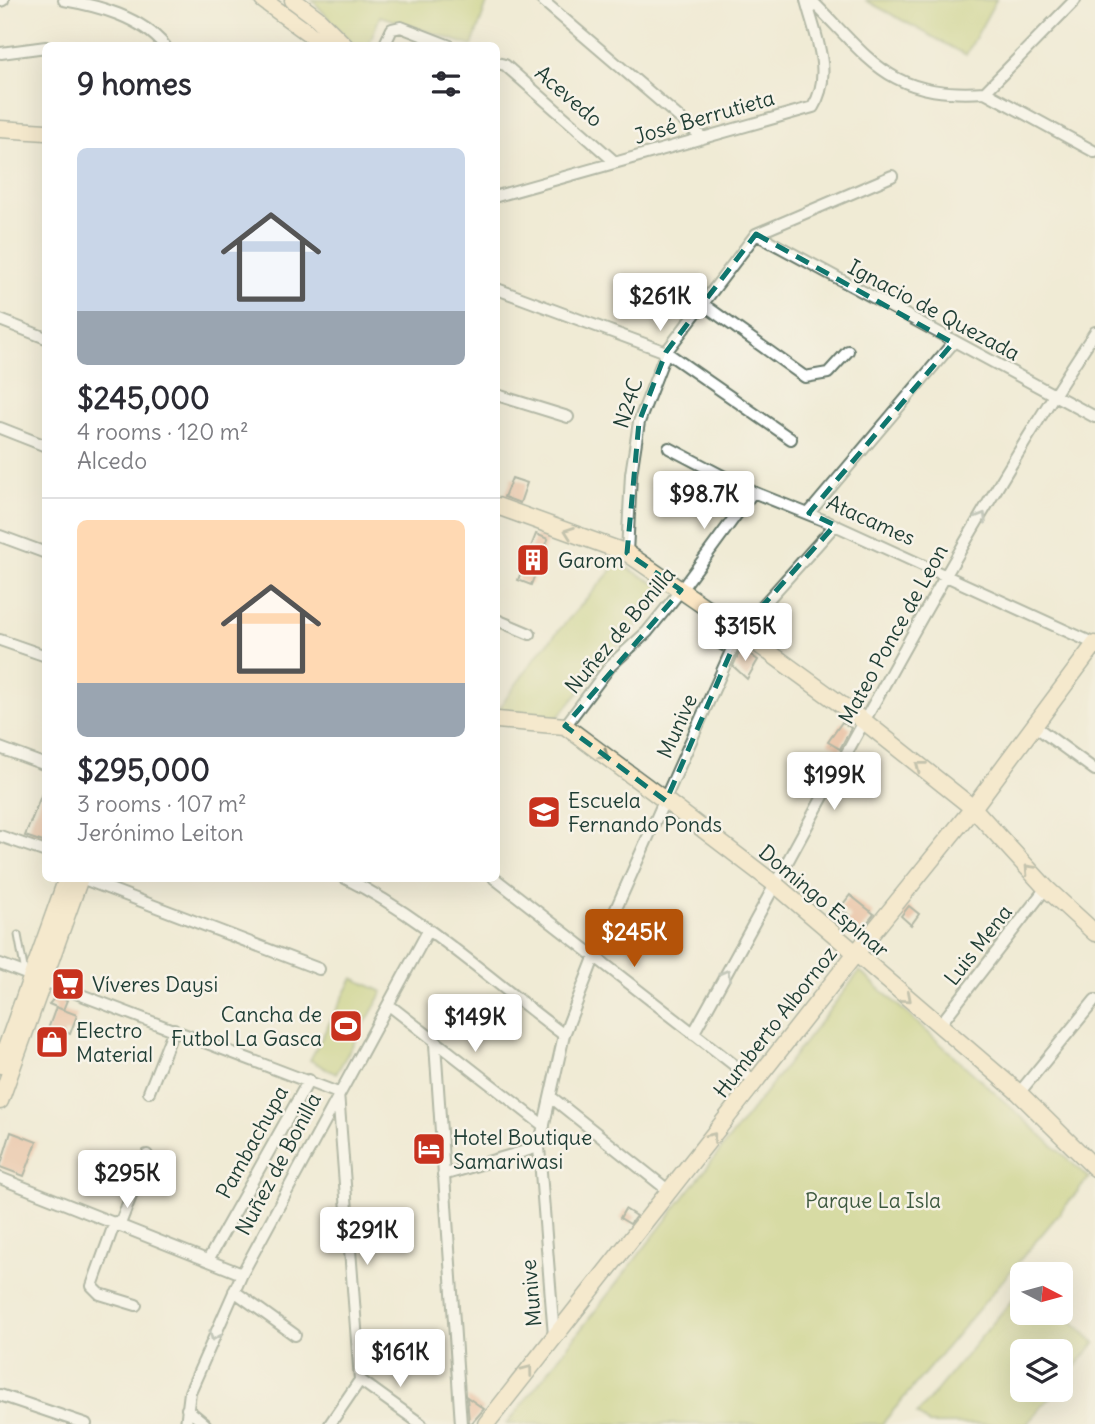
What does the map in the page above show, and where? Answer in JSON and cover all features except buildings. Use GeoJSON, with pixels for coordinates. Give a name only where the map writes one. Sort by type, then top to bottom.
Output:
{"type":"FeatureCollection","features":[{"type":"Feature","properties":{"kind":"street"},"geometry":{"type":"LineString","coordinates":[[64,0],[125,17],[162,42]]}},
{"type":"Feature","properties":{"kind":"street"},"geometry":{"type":"LineString","coordinates":[[263,0],[321,42]]}},
{"type":"Feature","properties":{"kind":"street"},"geometry":{"type":"LineString","coordinates":[[293,0],[317,18],[341,42]]}},
{"type":"Feature","properties":{"kind":"street"},"geometry":{"type":"LineString","coordinates":[[542,0],[702,137]]}},
{"type":"Feature","properties":{"kind":"street","name":"José Berrutieta"},"geometry":{"type":"LineString","coordinates":[[500,195],[813,107],[822,93],[825,74],[809,0]]}},
{"type":"Feature","properties":{"kind":"street","name":"José Berrutieta"},"geometry":{"type":"LineString","coordinates":[[809,0],[880,69],[910,87],[946,94],[985,92]]}},
{"type":"Feature","properties":{"kind":"street"},"geometry":{"type":"LineString","coordinates":[[1075,0],[985,92],[1095,152]]}},
{"type":"Feature","properties":{"kind":"street"},"geometry":{"type":"LineString","coordinates":[[386,42],[392,29],[401,27],[440,42]]}},
{"type":"Feature","properties":{"kind":"street"},"geometry":{"type":"LineString","coordinates":[[1,53],[42,48]]}},
{"type":"Feature","properties":{"kind":"street","name":"Acevedo"},"geometry":{"type":"LineString","coordinates":[[500,63],[615,162]]}},
{"type":"Feature","properties":{"kind":"street"},"geometry":{"type":"LineString","coordinates":[[0,129],[42,132]]}},
{"type":"Feature","properties":{"kind":"street","name":"N24C"},"geometry":{"type":"LineString","coordinates":[[627,553],[631,474],[639,422],[666,352],[756,234],[892,176]]}},
{"type":"Feature","properties":{"kind":"street","name":"Ignacio de Quezada"},"geometry":{"type":"LineString","coordinates":[[756,234],[953,343],[1095,417]]}},
{"type":"Feature","properties":{"kind":"street"},"geometry":{"type":"LineString","coordinates":[[500,290],[666,352],[792,439]]}},
{"type":"Feature","properties":{"kind":"street"},"geometry":{"type":"LineString","coordinates":[[703,304],[805,377],[828,373],[848,351]]}},
{"type":"Feature","properties":{"kind":"street"},"geometry":{"type":"LineString","coordinates":[[0,320],[42,336]]}},
{"type":"Feature","properties":{"kind":"street","name":"Mateo Ponce de Leon"},"geometry":{"type":"LineString","coordinates":[[693,1034],[947,576],[1053,396],[1095,332]]}},
{"type":"Feature","properties":{"kind":"street"},"geometry":{"type":"LineString","coordinates":[[808,513],[953,343]]}},
{"type":"Feature","properties":{"kind":"street"},"geometry":{"type":"LineString","coordinates":[[500,396],[568,417]]}},
{"type":"Feature","properties":{"kind":"street"},"geometry":{"type":"LineString","coordinates":[[0,428],[42,444]]}},
{"type":"Feature","properties":{"kind":"street","name":"Atacames"},"geometry":{"type":"LineString","coordinates":[[669,448],[753,492],[835,525],[1095,644]]}},
{"type":"Feature","properties":{"kind":"street","name":"Nuñez de Bonilla"},"geometry":{"type":"LineString","coordinates":[[565,726],[611,665],[647,632],[681,590],[753,492]]}},
{"type":"Feature","properties":{"kind":"street"},"geometry":{"type":"LineString","coordinates":[[500,507],[627,553],[740,631],[865,722],[973,808],[1046,888],[1095,933]]}},
{"type":"Feature","properties":{"kind":"street","name":"Munive"},"geometry":{"type":"LineString","coordinates":[[554,1336],[538,1147],[564,1035],[594,958],[740,631],[835,525]]}},
{"type":"Feature","properties":{"kind":"street"},"geometry":{"type":"LineString","coordinates":[[0,536],[42,552]]}},
{"type":"Feature","properties":{"kind":"street"},"geometry":{"type":"LineString","coordinates":[[500,621],[530,634]]}},
{"type":"Feature","properties":{"kind":"street"},"geometry":{"type":"LineString","coordinates":[[0,640],[42,655]]}},
{"type":"Feature","properties":{"kind":"street","name":"Humberto Albornoz"},"geometry":{"type":"LineString","coordinates":[[486,1424],[973,808],[1036,727],[1095,644]]}},
{"type":"Feature","properties":{"kind":"street"},"geometry":{"type":"LineString","coordinates":[[500,720],[565,726]]}},
{"type":"Feature","properties":{"kind":"street","name":"Domingo Espinar"},"geometry":{"type":"LineString","coordinates":[[565,726],[776,885],[1019,1093],[1095,1168]]}},
{"type":"Feature","properties":{"kind":"street"},"geometry":{"type":"LineString","coordinates":[[1036,727],[1095,770]]}},
{"type":"Feature","properties":{"kind":"street"},"geometry":{"type":"LineString","coordinates":[[0,748],[42,764]]}},
{"type":"Feature","properties":{"kind":"street"},"geometry":{"type":"LineString","coordinates":[[0,836],[42,851]]}},
{"type":"Feature","properties":{"kind":"street"},"geometry":{"type":"LineString","coordinates":[[0,1101],[3,1072],[65,882]]}},
{"type":"Feature","properties":{"kind":"street"},"geometry":{"type":"LineString","coordinates":[[34,976],[79,882]]}},
{"type":"Feature","properties":{"kind":"street"},"geometry":{"type":"LineString","coordinates":[[91,882],[319,969]]}},
{"type":"Feature","properties":{"kind":"street"},"geometry":{"type":"LineString","coordinates":[[353,882],[428,931],[564,1035]]}},
{"type":"Feature","properties":{"kind":"street"},"geometry":{"type":"LineString","coordinates":[[499,882],[756,1082]]}},
{"type":"Feature","properties":{"kind":"street","name":"Luis Mena"},"geometry":{"type":"LineString","coordinates":[[939,1026],[1046,888]]}},
{"type":"Feature","properties":{"kind":"street","name":"Nuñez de Bonilla"},"geometry":{"type":"LineString","coordinates":[[186,1424],[190,1392],[242,1274],[428,931]]}},
{"type":"Feature","properties":{"kind":"street"},"geometry":{"type":"LineString","coordinates":[[0,964],[338,1093],[360,1380],[330,1424]]}},
{"type":"Feature","properties":{"kind":"street"},"geometry":{"type":"LineString","coordinates":[[1019,1093],[1095,1000]]}},
{"type":"Feature","properties":{"kind":"street"},"geometry":{"type":"LineString","coordinates":[[388,1005],[544,1126]]}},
{"type":"Feature","properties":{"kind":"street"},"geometry":{"type":"LineString","coordinates":[[149,1092],[173,1029]]}},
{"type":"Feature","properties":{"kind":"street"},"geometry":{"type":"LineString","coordinates":[[435,1044],[461,1424]]}},
{"type":"Feature","properties":{"kind":"street","name":"Pambachupa"},"geometry":{"type":"LineString","coordinates":[[208,1260],[309,1080]]}},
{"type":"Feature","properties":{"kind":"street"},"geometry":{"type":"LineString","coordinates":[[551,1097],[669,1191]]}},
{"type":"Feature","properties":{"kind":"street"},"geometry":{"type":"LineString","coordinates":[[443,1175],[538,1147]]}},
{"type":"Feature","properties":{"kind":"street"},"geometry":{"type":"LineString","coordinates":[[136,1306],[100,1294],[92,1286],[147,1155]]}},
{"type":"Feature","properties":{"kind":"street"},"geometry":{"type":"LineString","coordinates":[[0,1178],[242,1274]]}},
{"type":"Feature","properties":{"kind":"street"},"geometry":{"type":"LineString","coordinates":[[234,1291],[295,1335]]}},
{"type":"Feature","properties":{"kind":"street"},"geometry":{"type":"LineString","coordinates":[[360,1380],[421,1424]]}},
{"type":"Feature","properties":{"kind":"street"},"geometry":{"type":"LineString","coordinates":[[0,1395],[86,1424]]}},
{"type":"Feature","properties":{"kind":"street"},"geometry":{"type":"LineString","coordinates":[[187,1409],[205,1424]]}},
{"type":"Feature","properties":{"kind":"lane"},"geometry":{"type":"LineString","coordinates":[[19,935],[34,976]]}},
{"type":"Feature","properties":{"kind":"highlighted area"},"geometry":{"type":"Polygon","coordinates":[[[756,234],[953,343],[809,513],[835,525],[740,631],[666,801],[565,726],[681,590],[627,553],[639,422],[666,352],[756,234]]]}},
{"type":"Feature","properties":{"kind":"green space"},"geometry":{"type":"Polygon","coordinates":[[[312,0],[488,0],[473,42],[460,42],[380,16],[370,42],[350,42],[312,0]]]}},
{"type":"Feature","properties":{"kind":"green space"},"geometry":{"type":"Polygon","coordinates":[[[865,0],[996,0],[966,55],[865,0]]]}},
{"type":"Feature","properties":{"kind":"green space"},"geometry":{"type":"Polygon","coordinates":[[[618,563],[667,590],[558,717],[500,711],[500,707],[538,654],[618,563]]]}},
{"type":"Feature","properties":{"kind":"green space","name":"Parque La Isla"},"geometry":{"type":"Polygon","coordinates":[[[860,971],[1089,1178],[1018,1262],[1010,1262],[1010,1272],[882,1424],[507,1424],[860,971]]]}},
{"type":"Feature","properties":{"kind":"green space","name":"Cancha de Futbol La Gasca"},"geometry":{"type":"Polygon","coordinates":[[[353,978],[383,992],[336,1074],[310,1060],[353,978]]]}},
{"type":"Feature","properties":{"kind":"green space"},"geometry":{"type":"Polygon","coordinates":[[[1010,1302],[1010,1325],[1073,1325],[1073,1322],[1095,1343],[1073,1370],[1073,1339],[1010,1339],[1010,1402],[1046,1402],[1027,1424],[929,1424],[917,1414],[1010,1302]]]}},
{"type":"Feature","properties":{"kind":"place","name":"Garom"},"geometry":{"type":"Point","coordinates":[533,560]}},
{"type":"Feature","properties":{"kind":"place","name":"Escuela Fernando Ponds"},"geometry":{"type":"Point","coordinates":[544,812]}},
{"type":"Feature","properties":{"kind":"place","name":"Víveres Daysi"},"geometry":{"type":"Point","coordinates":[68,984]}},
{"type":"Feature","properties":{"kind":"place","name":"Cancha de Futbol La Gasca"},"geometry":{"type":"Point","coordinates":[346,1026]}},
{"type":"Feature","properties":{"kind":"place","name":"Electro Material"},"geometry":{"type":"Point","coordinates":[52,1042]}},
{"type":"Feature","properties":{"kind":"place","name":"Hotel Boutique Samariwasi"},"geometry":{"type":"Point","coordinates":[429,1149]}}]}
